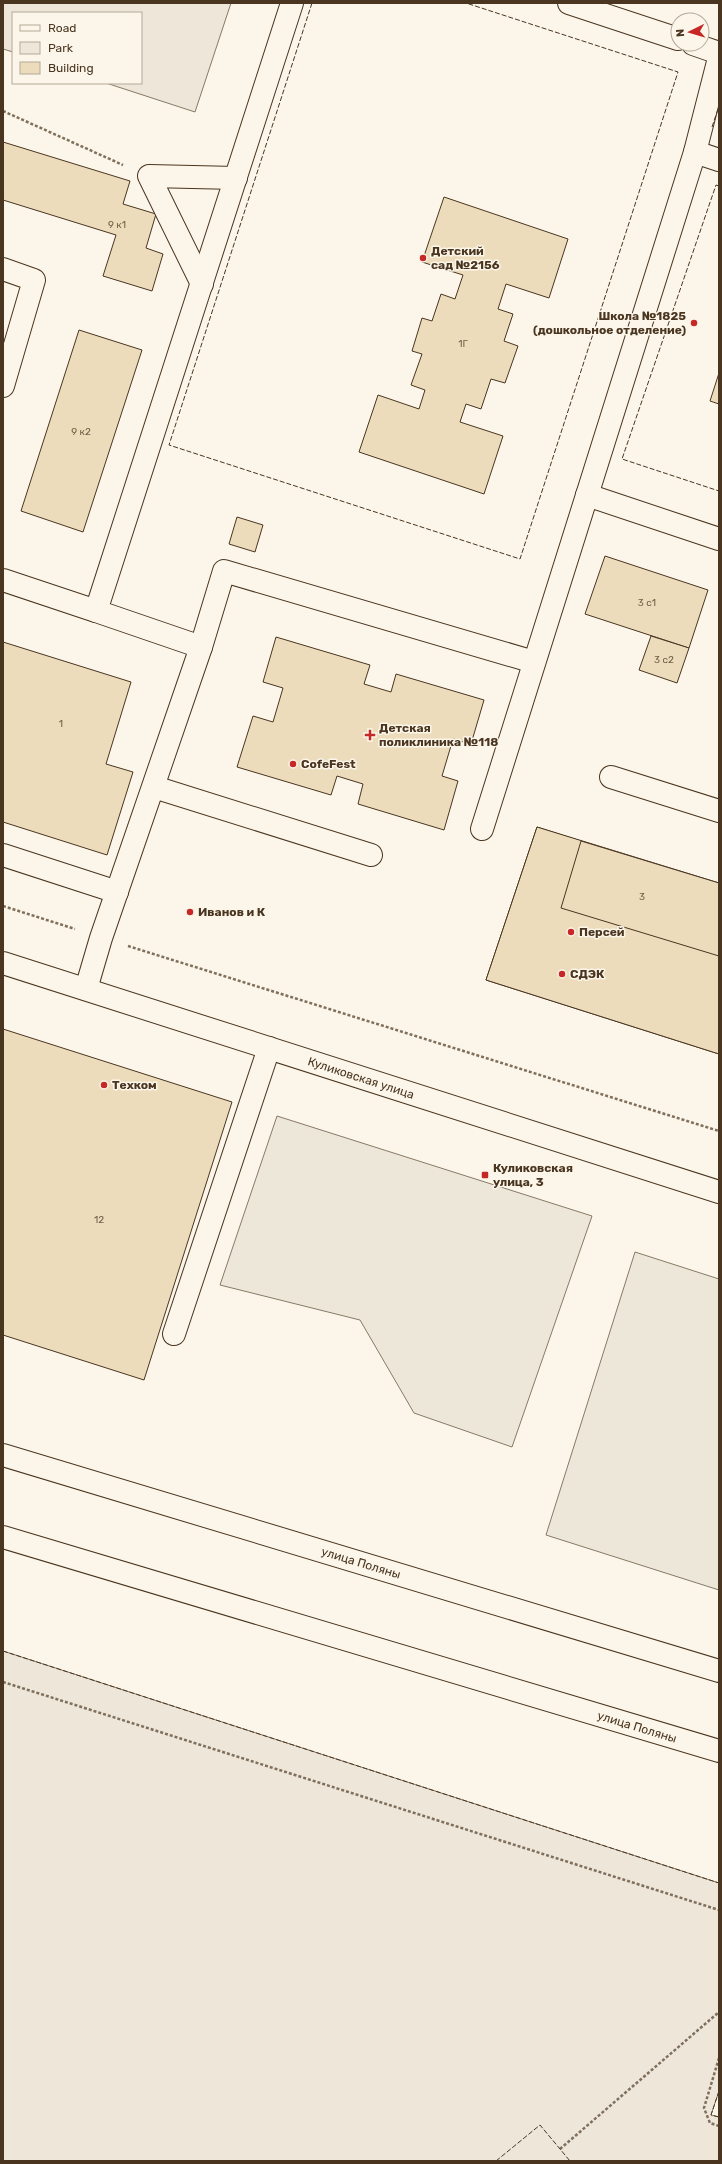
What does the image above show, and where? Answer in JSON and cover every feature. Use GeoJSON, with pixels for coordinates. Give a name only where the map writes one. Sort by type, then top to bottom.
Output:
{"type":"FeatureCollection","features":[{"type":"Feature","properties":{"kind":"main road"},"geometry":{"type":"LineString","coordinates":[[96,611],[292,3]]}},
{"type":"Feature","properties":{"kind":"main road"},"geometry":{"type":"LineString","coordinates":[[569,3],[670,36]]}},
{"type":"Feature","properties":{"kind":"main road"},"geometry":{"type":"LineString","coordinates":[[482,829],[695,152],[719,58]]}},
{"type":"Feature","properties":{"kind":"main road"},"geometry":{"type":"LineString","coordinates":[[695,152],[719,160]]}},
{"type":"Feature","properties":{"kind":"main road"},"geometry":{"type":"LineString","coordinates":[[202,284],[150,176],[236,178]]}},
{"type":"Feature","properties":{"kind":"main road"},"geometry":{"type":"LineString","coordinates":[[3,269],[34,280],[3,386]]}},
{"type":"Feature","properties":{"kind":"main road"},"geometry":{"type":"LineString","coordinates":[[587,495],[719,539]]}},
{"type":"Feature","properties":{"kind":"main road"},"geometry":{"type":"LineString","coordinates":[[86,989],[101,938],[201,647],[224,571],[534,662]]}},
{"type":"Feature","properties":{"kind":"main road"},"geometry":{"type":"LineString","coordinates":[[3,580],[201,647]]}},
{"type":"Feature","properties":{"kind":"main road"},"geometry":{"type":"LineString","coordinates":[[612,777],[719,811]]}},
{"type":"Feature","properties":{"kind":"main road"},"geometry":{"type":"LineString","coordinates":[[154,786],[371,855]]}},
{"type":"Feature","properties":{"kind":"main road"},"geometry":{"type":"LineString","coordinates":[[3,855],[117,892]]}},
{"type":"Feature","properties":{"kind":"main road","name":"Куликовская улица"},"geometry":{"type":"LineString","coordinates":[[3,963],[719,1192]]}},
{"type":"Feature","properties":{"kind":"main road"},"geometry":{"type":"LineString","coordinates":[[174,1334],[269,1048]]}},
{"type":"Feature","properties":{"kind":"main road","name":"улица Поляны"},"geometry":{"type":"LineString","coordinates":[[3,1455],[719,1671]]}},
{"type":"Feature","properties":{"kind":"main road","name":"улица Поляны"},"geometry":{"type":"LineString","coordinates":[[3,1537],[719,1752]]}},
{"type":"Feature","properties":{"kind":"path"},"geometry":{"type":"LineString","coordinates":[[3,111],[150,176]]}},
{"type":"Feature","properties":{"kind":"path"},"geometry":{"type":"LineString","coordinates":[[3,906],[719,1131]]}},
{"type":"Feature","properties":{"kind":"path"},"geometry":{"type":"LineString","coordinates":[[3,1682],[719,1910]]}},
{"type":"Feature","properties":{"kind":"path"},"geometry":{"type":"LineString","coordinates":[[560,2149],[719,2012]]}},
{"type":"Feature","properties":{"kind":"path"},"geometry":{"type":"LineString","coordinates":[[719,2058],[704,2108],[710,2123],[719,2126]]}},
{"type":"Feature","properties":{"kind":"green space"},"geometry":{"type":"Polygon","coordinates":[[[3,3],[231,3],[195,112],[109,84],[142,84],[142,12],[12,12],[12,52],[3,49],[3,3]]]}},
{"type":"Feature","properties":{"kind":"green space"},"geometry":{"type":"Polygon","coordinates":[[[3,1651],[719,1883],[719,2091],[711,2115],[719,2117],[719,2161],[3,2161],[3,1651]]]}},
{"type":"Feature","properties":{"kind":"shaded area"},"geometry":{"type":"Polygon","coordinates":[[[277,1116],[592,1216],[512,1447],[414,1413],[360,1320],[220,1285],[277,1116]]]}},
{"type":"Feature","properties":{"kind":"shaded area"},"geometry":{"type":"Polygon","coordinates":[[[635,1252],[719,1279],[719,1590],[546,1535],[635,1252]]]}},
{"type":"Feature","properties":{"kind":"building"},"geometry":{"type":"Polygon","coordinates":[[[3,142],[130,181],[123,204],[156,214],[146,248],[163,254],[152,291],[103,276],[116,235],[3,200],[3,142]]]}},
{"type":"Feature","properties":{"kind":"building"},"geometry":{"type":"Polygon","coordinates":[[[444,197],[568,239],[549,298],[506,284],[498,309],[513,314],[504,341],[518,346],[505,383],[491,379],[481,409],[466,404],[460,422],[503,436],[484,494],[359,452],[378,395],[419,409],[425,390],[411,385],[422,354],[412,351],[422,318],[432,321],[441,294],[455,299],[463,275],[422,262],[444,197]]]}},
{"type":"Feature","properties":{"kind":"building"},"geometry":{"type":"Polygon","coordinates":[[[79,330],[142,350],[83,532],[21,511],[79,330]]]}},
{"type":"Feature","properties":{"kind":"building"},"geometry":{"type":"Polygon","coordinates":[[[719,373],[719,404],[710,401],[719,373]]]}},
{"type":"Feature","properties":{"kind":"building"},"geometry":{"type":"Polygon","coordinates":[[[237,517],[263,525],[255,552],[229,544],[237,517]]]}},
{"type":"Feature","properties":{"kind":"building"},"geometry":{"type":"Polygon","coordinates":[[[605,556],[708,590],[689,648],[585,614],[605,556]]]}},
{"type":"Feature","properties":{"kind":"building"},"geometry":{"type":"Polygon","coordinates":[[[651,636],[689,648],[677,683],[639,670],[651,636]]]}},
{"type":"Feature","properties":{"kind":"building"},"geometry":{"type":"Polygon","coordinates":[[[276,637],[370,665],[364,684],[391,692],[396,674],[484,700],[471,744],[453,739],[442,776],[458,781],[444,830],[358,804],[363,784],[337,776],[331,795],[237,767],[253,716],[273,722],[283,688],[263,682],[276,637]]]}},
{"type":"Feature","properties":{"kind":"building"},"geometry":{"type":"Polygon","coordinates":[[[3,642],[131,682],[106,764],[133,772],[107,855],[3,822],[3,642]]]}},
{"type":"Feature","properties":{"kind":"building","name":"Персей"},"geometry":{"type":"Polygon","coordinates":[[[537,827],[581,841],[561,908],[719,956],[719,1054],[486,980],[537,827]]]}},
{"type":"Feature","properties":{"kind":"building","name":"Персей"},"geometry":{"type":"Polygon","coordinates":[[[537,827],[719,883],[719,1054],[486,980],[537,827]]]}},
{"type":"Feature","properties":{"kind":"building"},"geometry":{"type":"Polygon","coordinates":[[[581,841],[719,883],[719,956],[561,908],[581,841]]]}},
{"type":"Feature","properties":{"kind":"building"},"geometry":{"type":"Polygon","coordinates":[[[3,1029],[232,1102],[144,1380],[3,1335],[3,1029]]]}},
{"type":"Feature","properties":{"kind":"fence"},"geometry":{"type":"LineString","coordinates":[[312,3],[169,445],[520,559],[678,72],[466,3]]}},
{"type":"Feature","properties":{"kind":"fence"},"geometry":{"type":"LineString","coordinates":[[712,127],[719,106]]}},
{"type":"Feature","properties":{"kind":"fence"},"geometry":{"type":"LineString","coordinates":[[719,186],[716,185],[622,459],[719,491]]}},
{"type":"Feature","properties":{"kind":"fence"},"geometry":{"type":"LineString","coordinates":[[3,1651],[719,1883]]}},
{"type":"Feature","properties":{"kind":"fence"},"geometry":{"type":"LineString","coordinates":[[719,2091],[711,2115],[719,2117]]}},
{"type":"Feature","properties":{"kind":"fence"},"geometry":{"type":"LineString","coordinates":[[496,2161],[540,2125],[570,2161]]}},
{"type":"Feature","properties":{"kind":"place","name":"Детский сад №2156"},"geometry":{"type":"Point","coordinates":[423,258]}},
{"type":"Feature","properties":{"kind":"place","name":"Школа №1825 (дошкольное отделение)"},"geometry":{"type":"Point","coordinates":[694,323]}},
{"type":"Feature","properties":{"kind":"place","name":"Детская поликлиника №118"},"geometry":{"type":"Point","coordinates":[370,735]}},
{"type":"Feature","properties":{"kind":"place","name":"CofeFest"},"geometry":{"type":"Point","coordinates":[293,764]}},
{"type":"Feature","properties":{"kind":"place","name":"Иванов и К"},"geometry":{"type":"Point","coordinates":[190,912]}},
{"type":"Feature","properties":{"kind":"place","name":"Персей"},"geometry":{"type":"Point","coordinates":[571,932]}},
{"type":"Feature","properties":{"kind":"place","name":"СДЭК"},"geometry":{"type":"Point","coordinates":[562,974]}},
{"type":"Feature","properties":{"kind":"place","name":"Техком"},"geometry":{"type":"Point","coordinates":[104,1085]}},
{"type":"Feature","properties":{"kind":"place","name":"Куликовская улица, 3"},"geometry":{"type":"Point","coordinates":[485,1175]}}]}
